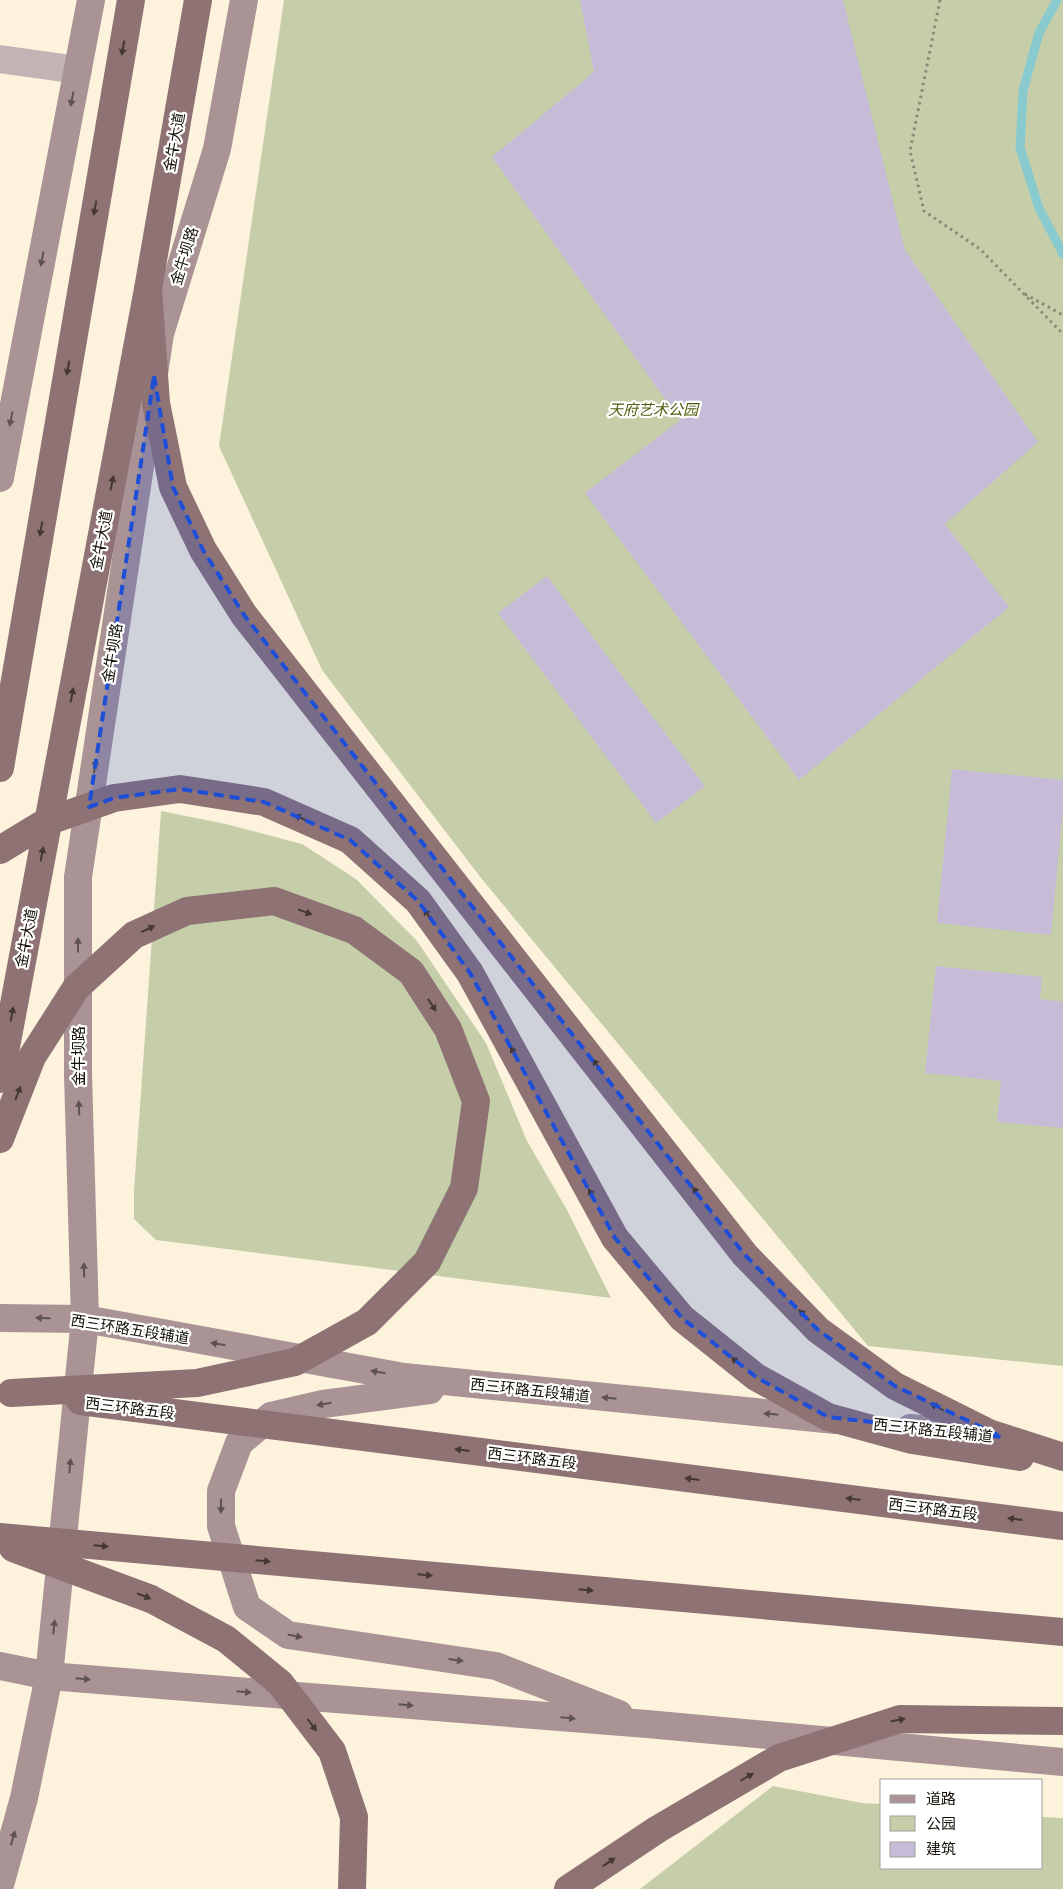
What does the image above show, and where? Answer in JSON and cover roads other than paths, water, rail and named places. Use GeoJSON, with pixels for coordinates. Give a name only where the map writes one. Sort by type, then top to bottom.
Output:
{"type":"FeatureCollection","features":[{"type":"Feature","properties":{"kind":"highway"},"geometry":{"type":"LineString","coordinates":[[0,768],[131,0]]}},
{"type":"Feature","properties":{"kind":"highway","name":"金牛大道"},"geometry":{"type":"LineString","coordinates":[[0,1079],[148,289],[198,0]]}},
{"type":"Feature","properties":{"kind":"highway"},"geometry":{"type":"LineString","coordinates":[[148,289],[156,403],[173,487],[203,550],[250,623],[745,1254],[818,1330],[895,1386],[989,1433],[1063,1457]]}},
{"type":"Feature","properties":{"kind":"highway"},"geometry":{"type":"LineString","coordinates":[[0,666],[31,590]]}},
{"type":"Feature","properties":{"kind":"highway"},"geometry":{"type":"LineString","coordinates":[[0,850],[46,822],[114,798],[180,789],[264,802],[350,840],[418,901],[470,973],[616,1238],[682,1318],[756,1377],[828,1417],[912,1440],[1063,1463]]}},
{"type":"Feature","properties":{"kind":"highway"},"geometry":{"type":"LineString","coordinates":[[0,1139],[32,1057],[76,988],[134,935],[187,911],[274,902],[354,930],[410,972],[448,1028],[476,1101],[464,1188],[427,1262],[367,1322],[295,1362],[197,1382],[5,1392]]}},
{"type":"Feature","properties":{"kind":"highway","name":"西三环路五段"},"geometry":{"type":"LineString","coordinates":[[5,1392],[1063,1526]]}},
{"type":"Feature","properties":{"kind":"highway"},"geometry":{"type":"LineString","coordinates":[[0,1537],[1063,1632]]}},
{"type":"Feature","properties":{"kind":"highway"},"geometry":{"type":"LineString","coordinates":[[0,1543],[151,1599],[226,1638],[280,1683],[332,1751],[354,1817],[352,1889]]}},
{"type":"Feature","properties":{"kind":"highway"},"geometry":{"type":"LineString","coordinates":[[568,1889],[658,1829],[779,1758],[900,1718],[1063,1721]]}},
{"type":"Feature","properties":{"kind":"main road"},"geometry":{"type":"LineString","coordinates":[[0,478],[91,0]]}},
{"type":"Feature","properties":{"kind":"main road","name":"金牛坝路"},"geometry":{"type":"LineString","coordinates":[[0,1885],[24,1798],[49,1676],[85,1319],[78,1074],[78,877],[160,334],[217,149],[244,0]]}},
{"type":"Feature","properties":{"kind":"main road","name":"西三环路五段辅道"},"geometry":{"type":"LineString","coordinates":[[0,1318],[85,1319],[404,1377],[1063,1443]]}},
{"type":"Feature","properties":{"kind":"main road"},"geometry":{"type":"LineString","coordinates":[[477,1384],[322,1404],[271,1416],[239,1443],[221,1491],[221,1526],[247,1607],[288,1635],[496,1666],[647,1724]]}},
{"type":"Feature","properties":{"kind":"main road"},"geometry":{"type":"LineString","coordinates":[[0,1666],[49,1676],[647,1724],[1063,1762]]}},
{"type":"Feature","properties":{"kind":"street"},"geometry":{"type":"LineString","coordinates":[[0,59],[78,70]]}},
{"type":"Feature","properties":{"kind":"waterway"},"geometry":{"type":"LineString","coordinates":[[1057,0],[1039,33],[1023,91],[1020,148],[1039,208],[1063,254]]}},
{"type":"Feature","properties":{"kind":"park label","name":"天府艺术公园"},"geometry":{"type":"Point","coordinates":[653,409]}}]}
